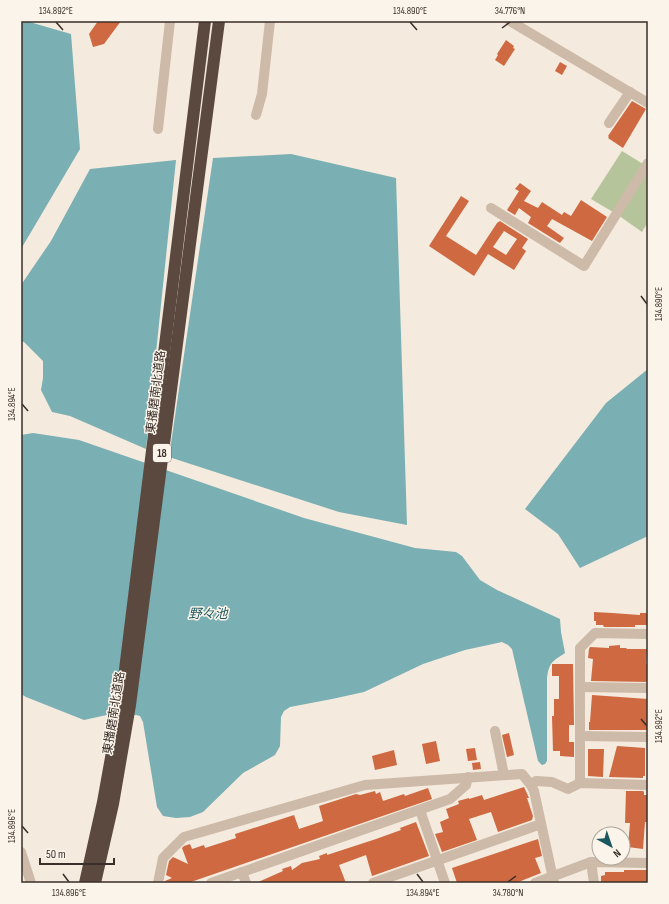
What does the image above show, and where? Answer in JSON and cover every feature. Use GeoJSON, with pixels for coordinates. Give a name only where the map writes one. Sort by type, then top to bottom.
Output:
{"type":"FeatureCollection","features":[{"type":"Feature","properties":{"kind":"highway","name":"18"},"geometry":{"type":"LineString","coordinates":[[198,21],[198,75]]}},
{"type":"Feature","properties":{"kind":"highway","name":"東播磨南北道路"},"geometry":{"type":"LineString","coordinates":[[85,883],[103,802],[121,702],[205,21]]}},
{"type":"Feature","properties":{"kind":"highway","name":"東播磨南北道路"},"geometry":{"type":"LineString","coordinates":[[95,883],[113,804],[130,705],[183,288],[219,21]]}},
{"type":"Feature","properties":{"kind":"highway","name":"18"},"geometry":{"type":"LineString","coordinates":[[212,74],[224,21]]}},
{"type":"Feature","properties":{"kind":"street"},"geometry":{"type":"LineString","coordinates":[[158,129],[170,21]]}},
{"type":"Feature","properties":{"kind":"street"},"geometry":{"type":"LineString","coordinates":[[256,115],[264,104],[262,94],[270,21]]}},
{"type":"Feature","properties":{"kind":"street"},"geometry":{"type":"LineString","coordinates":[[510,21],[648,103]]}},
{"type":"Feature","properties":{"kind":"street"},"geometry":{"type":"LineString","coordinates":[[609,123],[630,92]]}},
{"type":"Feature","properties":{"kind":"street"},"geometry":{"type":"LineString","coordinates":[[490,208],[584,266],[648,163]]}},
{"type":"Feature","properties":{"kind":"street"},"geometry":{"type":"LineString","coordinates":[[580,783],[580,648],[595,633],[648,634]]}},
{"type":"Feature","properties":{"kind":"street"},"geometry":{"type":"LineString","coordinates":[[580,687],[648,688]]}},
{"type":"Feature","properties":{"kind":"street"},"geometry":{"type":"LineString","coordinates":[[495,731],[504,775]]}},
{"type":"Feature","properties":{"kind":"street"},"geometry":{"type":"LineString","coordinates":[[580,736],[648,737]]}},
{"type":"Feature","properties":{"kind":"street"},"geometry":{"type":"LineString","coordinates":[[158,883],[163,858],[184,837],[365,785],[522,774],[531,784],[534,791],[553,880]]}},
{"type":"Feature","properties":{"kind":"street"},"geometry":{"type":"LineString","coordinates":[[211,883],[450,799],[466,785],[468,777]]}},
{"type":"Feature","properties":{"kind":"street"},"geometry":{"type":"LineString","coordinates":[[531,784],[536,781],[552,782],[568,789],[580,783],[648,785]]}},
{"type":"Feature","properties":{"kind":"street"},"geometry":{"type":"LineString","coordinates":[[420,810],[445,883]]}},
{"type":"Feature","properties":{"kind":"street"},"geometry":{"type":"LineString","coordinates":[[373,883],[541,824]]}},
{"type":"Feature","properties":{"kind":"street"},"geometry":{"type":"LineString","coordinates":[[21,852],[31,883]]}},
{"type":"Feature","properties":{"kind":"street"},"geometry":{"type":"LineString","coordinates":[[535,883],[553,880],[591,862]]}},
{"type":"Feature","properties":{"kind":"street"},"geometry":{"type":"LineString","coordinates":[[631,863],[648,863]]}},
{"type":"Feature","properties":{"kind":"street"},"geometry":{"type":"LineString","coordinates":[[592,866],[594,883]]}},
{"type":"Feature","properties":{"kind":"street"},"geometry":{"type":"LineString","coordinates":[[242,872],[246,883]]}},
{"type":"Feature","properties":{"kind":"green space"},"geometry":{"type":"Polygon","coordinates":[[[622,151],[643,164],[613,212],[591,199],[622,151]]]}},
{"type":"Feature","properties":{"kind":"green space"},"geometry":{"type":"Polygon","coordinates":[[[648,169],[648,222],[642,232],[618,215],[648,169]]]}},
{"type":"Feature","properties":{"kind":"water"},"geometry":{"type":"Polygon","coordinates":[[[21,21],[26,21],[71,34],[80,149],[21,249],[21,21]]]}},
{"type":"Feature","properties":{"kind":"water"},"geometry":{"type":"Polygon","coordinates":[[[291,154],[396,178],[407,525],[339,512],[169,457],[213,158],[291,154]]]}},
{"type":"Feature","properties":{"kind":"water"},"geometry":{"type":"Polygon","coordinates":[[[176,160],[146,449],[70,416],[52,412],[41,390],[43,361],[24,342],[21,341],[21,285],[51,241],[90,169],[176,160]]]}},
{"type":"Feature","properties":{"kind":"water"},"geometry":{"type":"Polygon","coordinates":[[[648,369],[648,536],[580,568],[558,534],[525,509],[606,403],[648,369]]]}},
{"type":"Feature","properties":{"kind":"water","name":"野々池"},"geometry":{"type":"Polygon","coordinates":[[[33,433],[79,440],[304,518],[415,548],[456,552],[462,556],[480,580],[497,590],[560,619],[565,653],[552,662],[547,678],[547,761],[542,765],[538,761],[512,649],[502,642],[465,650],[423,664],[364,692],[290,707],[284,711],[281,717],[280,746],[275,755],[243,773],[203,812],[190,817],[176,818],[163,816],[157,807],[143,722],[140,716],[111,714],[84,720],[21,694],[21,435],[33,433]]]}},
{"type":"Feature","properties":{"kind":"building"},"geometry":{"type":"Polygon","coordinates":[[[98,21],[121,21],[104,44],[93,47],[89,34],[98,21]]]}},
{"type":"Feature","properties":{"kind":"building"},"geometry":{"type":"Polygon","coordinates":[[[506,40],[514,46],[513,48],[515,49],[504,66],[495,60],[506,40]]]}},
{"type":"Feature","properties":{"kind":"building"},"geometry":{"type":"Polygon","coordinates":[[[560,62],[567,66],[562,75],[555,71],[560,62]]]}},
{"type":"Feature","properties":{"kind":"building"},"geometry":{"type":"Polygon","coordinates":[[[632,101],[646,109],[623,148],[608,138],[608,136],[632,101]]]}},
{"type":"Feature","properties":{"kind":"building"},"geometry":{"type":"Polygon","coordinates":[[[520,183],[531,191],[524,201],[538,208],[542,202],[562,215],[564,212],[571,216],[581,200],[607,217],[592,241],[552,219],[547,226],[564,238],[560,243],[528,223],[531,217],[519,208],[515,215],[507,210],[519,191],[515,189],[520,183]]]}},
{"type":"Feature","properties":{"kind":"building"},"geometry":{"type":"Polygon","coordinates":[[[461,196],[469,201],[446,236],[476,255],[497,223],[500,221],[528,239],[522,248],[526,251],[514,270],[488,254],[474,276],[429,246],[461,196]],[[504,231],[493,247],[506,255],[517,239],[504,231]]]}},
{"type":"Feature","properties":{"kind":"building"},"geometry":{"type":"Polygon","coordinates":[[[594,612],[640,615],[640,613],[648,613],[648,625],[635,625],[635,627],[604,627],[603,625],[596,625],[596,621],[594,621],[594,612]]]}},
{"type":"Feature","properties":{"kind":"building"},"geometry":{"type":"Polygon","coordinates":[[[620,645],[620,648],[627,648],[626,649],[647,649],[646,664],[648,664],[648,682],[591,681],[593,659],[588,658],[590,647],[609,648],[609,646],[620,645]]]}},
{"type":"Feature","properties":{"kind":"building"},"geometry":{"type":"Polygon","coordinates":[[[552,664],[573,664],[574,725],[569,725],[569,742],[574,742],[574,757],[560,756],[560,751],[553,751],[552,716],[554,716],[554,699],[559,699],[559,676],[552,676],[552,664]]]}},
{"type":"Feature","properties":{"kind":"building"},"geometry":{"type":"Polygon","coordinates":[[[592,695],[648,699],[648,730],[589,730],[592,695]]]}},
{"type":"Feature","properties":{"kind":"building"},"geometry":{"type":"Polygon","coordinates":[[[509,733],[514,755],[507,757],[502,735],[509,733]]]}},
{"type":"Feature","properties":{"kind":"building"},"geometry":{"type":"Polygon","coordinates":[[[436,741],[440,761],[426,764],[422,744],[436,741]]]}},
{"type":"Feature","properties":{"kind":"building"},"geometry":{"type":"Polygon","coordinates":[[[617,746],[645,748],[645,776],[643,776],[643,778],[609,777],[617,746]]]}},
{"type":"Feature","properties":{"kind":"building"},"geometry":{"type":"Polygon","coordinates":[[[475,748],[477,760],[468,761],[466,749],[475,748]]]}},
{"type":"Feature","properties":{"kind":"building"},"geometry":{"type":"Polygon","coordinates":[[[588,749],[604,749],[603,777],[588,776],[588,749]]]}},
{"type":"Feature","properties":{"kind":"building"},"geometry":{"type":"Polygon","coordinates":[[[394,750],[397,765],[375,770],[372,756],[394,750]]]}},
{"type":"Feature","properties":{"kind":"building"},"geometry":{"type":"Polygon","coordinates":[[[480,762],[481,769],[473,770],[472,763],[480,762]]]}},
{"type":"Feature","properties":{"kind":"building"},"geometry":{"type":"Polygon","coordinates":[[[524,787],[529,798],[527,798],[533,816],[532,820],[498,832],[491,812],[469,819],[477,840],[442,852],[435,834],[443,832],[440,822],[449,818],[446,809],[459,804],[458,801],[482,795],[484,800],[524,787]]]}},
{"type":"Feature","properties":{"kind":"building"},"geometry":{"type":"Polygon","coordinates":[[[428,788],[432,799],[188,883],[165,883],[165,881],[172,878],[166,875],[169,861],[173,857],[188,864],[182,848],[184,846],[190,844],[192,849],[204,845],[205,848],[236,838],[235,834],[294,815],[299,829],[323,821],[319,806],[356,794],[360,795],[375,791],[376,794],[380,792],[383,801],[404,794],[405,796],[428,788]]]}},
{"type":"Feature","properties":{"kind":"building"},"geometry":{"type":"Polygon","coordinates":[[[626,791],[643,791],[644,795],[648,795],[648,822],[645,822],[643,849],[631,847],[631,826],[630,823],[625,823],[626,791]]]}},
{"type":"Feature","properties":{"kind":"building"},"geometry":{"type":"Polygon","coordinates":[[[416,822],[429,856],[372,876],[366,855],[339,865],[346,883],[256,883],[283,871],[282,869],[291,866],[292,870],[302,863],[320,859],[319,856],[327,853],[327,855],[376,839],[401,830],[400,828],[416,822]]]}},
{"type":"Feature","properties":{"kind":"building"},"geometry":{"type":"Polygon","coordinates":[[[538,839],[542,856],[535,858],[541,873],[516,883],[457,883],[452,868],[538,839]]]}},
{"type":"Feature","properties":{"kind":"building"},"geometry":{"type":"Polygon","coordinates":[[[624,870],[648,870],[648,883],[601,883],[601,876],[605,875],[605,872],[624,872],[624,870]]]}}]}
